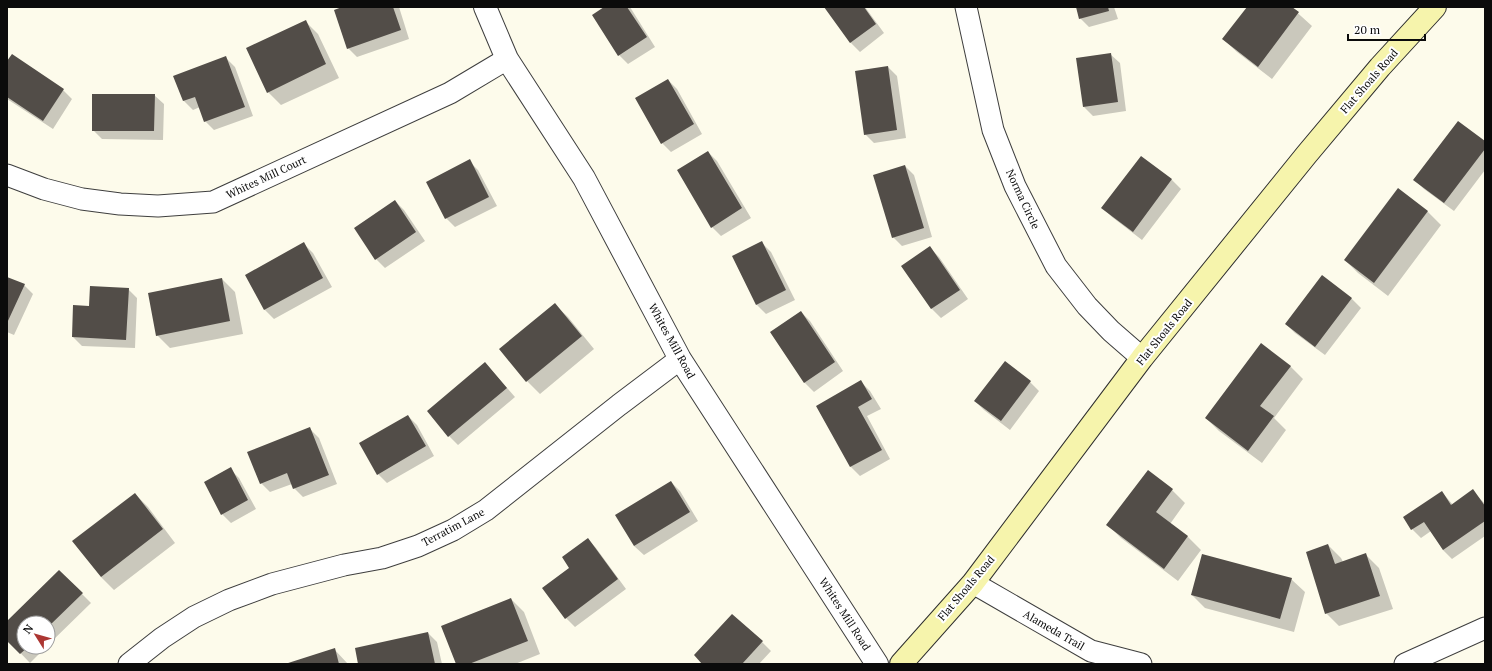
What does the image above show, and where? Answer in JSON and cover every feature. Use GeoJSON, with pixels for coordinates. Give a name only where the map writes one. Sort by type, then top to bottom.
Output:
{"type":"FeatureCollection","features":[{"type":"Feature","properties":{"kind":"main road","name":"Flat Shoals Road"},"geometry":{"type":"LineString","coordinates":[[901,664],[973,583],[1142,358],[1307,154],[1380,67],[1435,7]]}},
{"type":"Feature","properties":{"kind":"street","name":"Whites Mill Road"},"geometry":{"type":"LineString","coordinates":[[485,7],[508,59],[584,178],[680,359],[877,664]]}},
{"type":"Feature","properties":{"kind":"street","name":"Norma Circle"},"geometry":{"type":"LineString","coordinates":[[966,7],[993,130],[1015,186],[1056,266],[1087,306],[1111,331],[1142,358]]}},
{"type":"Feature","properties":{"kind":"street","name":"Whites Mill Court"},"geometry":{"type":"LineString","coordinates":[[7,175],[44,189],[82,199],[120,204],[158,206],[213,202],[450,93],[508,59]]}},
{"type":"Feature","properties":{"kind":"street","name":"Terratim Lane"},"geometry":{"type":"LineString","coordinates":[[129,664],[162,638],[188,621],[229,600],[272,584],[344,565],[382,558],[418,546],[453,530],[486,510],[680,359]]}},
{"type":"Feature","properties":{"kind":"street","name":"Alameda Trail"},"geometry":{"type":"LineString","coordinates":[[973,583],[1091,651],[1141,664]]}},
{"type":"Feature","properties":{"kind":"street"},"geometry":{"type":"LineString","coordinates":[[1405,664],[1485,628]]}},
{"type":"Feature","properties":{"kind":"building"},"geometry":{"type":"Polygon","coordinates":[[[342,7],[393,7],[401,30],[347,49],[334,10],[342,7]]]}},
{"type":"Feature","properties":{"kind":"building"},"geometry":{"type":"Polygon","coordinates":[[[604,7],[627,7],[647,37],[618,56],[592,15],[604,7]]]}},
{"type":"Feature","properties":{"kind":"building"},"geometry":{"type":"Polygon","coordinates":[[[824,7],[864,7],[876,24],[850,43],[824,7]]]}},
{"type":"Feature","properties":{"kind":"building"},"geometry":{"type":"Polygon","coordinates":[[[1076,7],[1108,7],[1109,11],[1079,19],[1076,7]]]}},
{"type":"Feature","properties":{"kind":"building"},"geometry":{"type":"Polygon","coordinates":[[[1247,7],[1292,7],[1299,12],[1258,67],[1222,39],[1247,7]]]}},
{"type":"Feature","properties":{"kind":"building"},"geometry":{"type":"Polygon","coordinates":[[[306,20],[326,64],[267,93],[246,48],[306,20]]]}},
{"type":"Feature","properties":{"kind":"building"},"geometry":{"type":"Polygon","coordinates":[[[1111,53],[1118,102],[1083,107],[1076,58],[1111,53]]]}},
{"type":"Feature","properties":{"kind":"building"},"geometry":{"type":"Polygon","coordinates":[[[12,54],[64,89],[43,121],[7,97],[7,61],[12,54]]]}},
{"type":"Feature","properties":{"kind":"building"},"geometry":{"type":"Polygon","coordinates":[[[226,56],[245,107],[204,122],[195,97],[183,101],[173,76],[226,56]]]}},
{"type":"Feature","properties":{"kind":"building"},"geometry":{"type":"Polygon","coordinates":[[[888,66],[897,130],[864,135],[855,71],[888,66]]]}},
{"type":"Feature","properties":{"kind":"building"},"geometry":{"type":"Polygon","coordinates":[[[668,79],[694,124],[661,144],[635,98],[668,79]]]}},
{"type":"Feature","properties":{"kind":"building"},"geometry":{"type":"Polygon","coordinates":[[[92,94],[155,94],[154,131],[92,131],[92,94]]]}},
{"type":"Feature","properties":{"kind":"building"},"geometry":{"type":"Polygon","coordinates":[[[1458,121],[1485,141],[1485,149],[1444,203],[1413,180],[1458,121]]]}},
{"type":"Feature","properties":{"kind":"building"},"geometry":{"type":"Polygon","coordinates":[[[708,151],[742,208],[711,228],[677,170],[708,151]]]}},
{"type":"Feature","properties":{"kind":"building"},"geometry":{"type":"Polygon","coordinates":[[[1141,156],[1172,179],[1133,232],[1101,208],[1141,156]]]}},
{"type":"Feature","properties":{"kind":"building"},"geometry":{"type":"Polygon","coordinates":[[[470,159],[489,197],[445,219],[426,182],[470,159]]]}},
{"type":"Feature","properties":{"kind":"building"},"geometry":{"type":"Polygon","coordinates":[[[905,165],[924,228],[892,238],[873,175],[905,165]]]}},
{"type":"Feature","properties":{"kind":"building"},"geometry":{"type":"Polygon","coordinates":[[[1398,188],[1428,211],[1374,283],[1344,260],[1398,188]]]}},
{"type":"Feature","properties":{"kind":"building"},"geometry":{"type":"Polygon","coordinates":[[[395,200],[416,232],[375,260],[354,228],[395,200]]]}},
{"type":"Feature","properties":{"kind":"building"},"geometry":{"type":"Polygon","coordinates":[[[762,241],[786,290],[756,305],[732,256],[762,241]]]}},
{"type":"Feature","properties":{"kind":"building"},"geometry":{"type":"Polygon","coordinates":[[[304,242],[323,278],[264,310],[245,275],[304,242]]]}},
{"type":"Feature","properties":{"kind":"building"},"geometry":{"type":"Polygon","coordinates":[[[930,246],[960,290],[931,309],[901,266],[930,246]]]}},
{"type":"Feature","properties":{"kind":"building"},"geometry":{"type":"Polygon","coordinates":[[[1322,275],[1352,298],[1315,347],[1285,324],[1322,275]]]}},
{"type":"Feature","properties":{"kind":"building"},"geometry":{"type":"Polygon","coordinates":[[[7,277],[25,284],[7,323],[7,277]]]}},
{"type":"Feature","properties":{"kind":"building"},"geometry":{"type":"Polygon","coordinates":[[[222,278],[230,321],[156,336],[148,293],[222,278]]]}},
{"type":"Feature","properties":{"kind":"building"},"geometry":{"type":"Polygon","coordinates":[[[90,286],[129,288],[126,340],[72,337],[73,305],[89,306],[90,286]]]}},
{"type":"Feature","properties":{"kind":"building"},"geometry":{"type":"Polygon","coordinates":[[[555,303],[582,336],[526,382],[499,349],[555,303]]]}},
{"type":"Feature","properties":{"kind":"building"},"geometry":{"type":"Polygon","coordinates":[[[801,311],[835,362],[804,383],[770,332],[801,311]]]}},
{"type":"Feature","properties":{"kind":"building"},"geometry":{"type":"Polygon","coordinates":[[[1261,343],[1291,366],[1260,406],[1274,416],[1248,451],[1205,418],[1261,343]]]}},
{"type":"Feature","properties":{"kind":"building"},"geometry":{"type":"Polygon","coordinates":[[[1005,361],[1031,381],[1001,421],[974,401],[1005,361]]]}},
{"type":"Feature","properties":{"kind":"building"},"geometry":{"type":"Polygon","coordinates":[[[485,362],[507,388],[448,437],[427,411],[485,362]]]}},
{"type":"Feature","properties":{"kind":"building"},"geometry":{"type":"Polygon","coordinates":[[[861,380],[872,399],[858,407],[882,450],[850,467],[816,406],[861,380]]]}},
{"type":"Feature","properties":{"kind":"building"},"geometry":{"type":"Polygon","coordinates":[[[408,415],[426,446],[377,475],[359,443],[408,415]]]}},
{"type":"Feature","properties":{"kind":"building"},"geometry":{"type":"Polygon","coordinates":[[[310,427],[329,475],[293,489],[287,473],[260,484],[247,452],[310,427]]]}},
{"type":"Feature","properties":{"kind":"building"},"geometry":{"type":"Polygon","coordinates":[[[231,467],[248,500],[221,515],[204,482],[231,467]]]}},
{"type":"Feature","properties":{"kind":"building"},"geometry":{"type":"Polygon","coordinates":[[[1148,470],[1173,489],[1156,512],[1188,536],[1164,569],[1106,525],[1148,470]]]}},
{"type":"Feature","properties":{"kind":"building"},"geometry":{"type":"Polygon","coordinates":[[[671,481],[690,512],[634,546],[615,515],[671,481]]]}},
{"type":"Feature","properties":{"kind":"building"},"geometry":{"type":"Polygon","coordinates":[[[1473,489],[1485,506],[1485,521],[1443,550],[1424,522],[1411,530],[1403,517],[1442,491],[1451,505],[1473,489]]]}},
{"type":"Feature","properties":{"kind":"building"},"geometry":{"type":"Polygon","coordinates":[[[135,493],[163,529],[101,577],[72,541],[135,493]]]}},
{"type":"Feature","properties":{"kind":"building"},"geometry":{"type":"Polygon","coordinates":[[[588,538],[618,579],[565,619],[542,588],[569,568],[562,557],[588,538]]]}},
{"type":"Feature","properties":{"kind":"building"},"geometry":{"type":"Polygon","coordinates":[[[1328,544],[1335,564],[1366,553],[1380,596],[1325,614],[1306,552],[1328,544]]]}},
{"type":"Feature","properties":{"kind":"building"},"geometry":{"type":"Polygon","coordinates":[[[1202,554],[1292,578],[1280,619],[1191,595],[1202,554]]]}},
{"type":"Feature","properties":{"kind":"building"},"geometry":{"type":"Polygon","coordinates":[[[59,570],[83,593],[56,619],[56,615],[16,615],[16,650],[7,641],[7,621],[59,570]]]}},
{"type":"Feature","properties":{"kind":"building"},"geometry":{"type":"Polygon","coordinates":[[[511,598],[528,641],[469,664],[456,664],[441,626],[511,598]]]}},
{"type":"Feature","properties":{"kind":"building"},"geometry":{"type":"Polygon","coordinates":[[[732,614],[763,641],[742,664],[702,664],[694,655],[732,614]]]}},
{"type":"Feature","properties":{"kind":"building"},"geometry":{"type":"Polygon","coordinates":[[[428,632],[435,664],[358,664],[355,648],[428,632]]]}},
{"type":"Feature","properties":{"kind":"building"},"geometry":{"type":"Polygon","coordinates":[[[335,648],[339,664],[285,664],[335,648]]]}}]}
